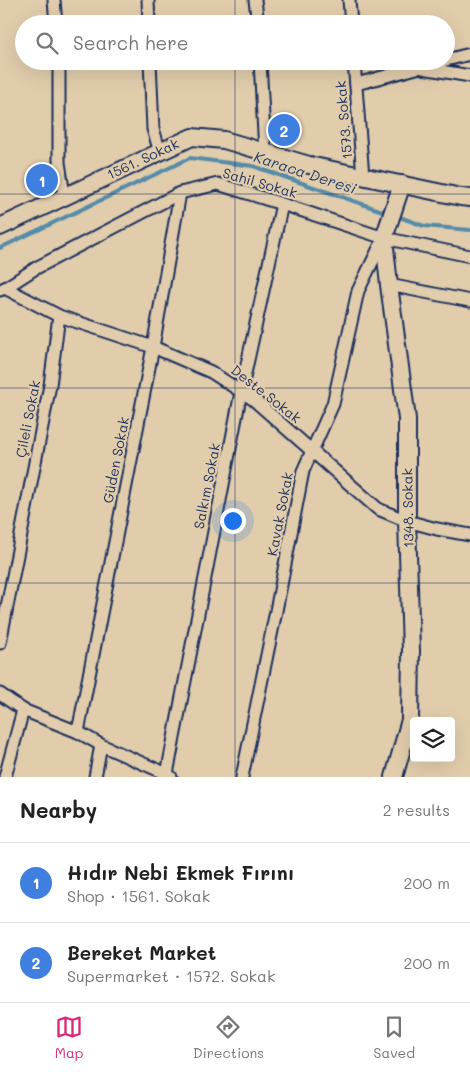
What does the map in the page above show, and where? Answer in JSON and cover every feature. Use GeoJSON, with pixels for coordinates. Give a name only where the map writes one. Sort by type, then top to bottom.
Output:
{"type":"FeatureCollection","features":[{"type":"Feature","properties":{"kind":"street"},"geometry":{"type":"LineString","coordinates":[[54,0],[55,15]]}},
{"type":"Feature","properties":{"kind":"street"},"geometry":{"type":"LineString","coordinates":[[148,0],[149,15]]}},
{"type":"Feature","properties":{"kind":"street"},"geometry":{"type":"LineString","coordinates":[[255,0],[257,15]]}},
{"type":"Feature","properties":{"kind":"street"},"geometry":{"type":"LineString","coordinates":[[349,0],[350,15]]}},
{"type":"Feature","properties":{"kind":"street"},"geometry":{"type":"LineString","coordinates":[[455,58],[470,54]]}},
{"type":"Feature","properties":{"kind":"street"},"geometry":{"type":"LineString","coordinates":[[59,70],[59,162],[64,196]]}},
{"type":"Feature","properties":{"kind":"street"},"geometry":{"type":"LineString","coordinates":[[150,70],[153,129],[160,152]]}},
{"type":"Feature","properties":{"kind":"street"},"geometry":{"type":"LineString","coordinates":[[260,70],[265,152]]}},
{"type":"Feature","properties":{"kind":"street","name":"1573. Sokak"},"geometry":{"type":"LineString","coordinates":[[355,70],[363,176]]}},
{"type":"Feature","properties":{"kind":"street"},"geometry":{"type":"LineString","coordinates":[[356,84],[410,70]]}},
{"type":"Feature","properties":{"kind":"street"},"geometry":{"type":"LineString","coordinates":[[431,70],[470,76]]}},
{"type":"Feature","properties":{"kind":"street","name":"1561. Sokak"},"geometry":{"type":"LineString","coordinates":[[0,227],[192,137],[224,140],[309,165],[470,198]]}},
{"type":"Feature","properties":{"kind":"street","name":"Sahil Sokak"},"geometry":{"type":"LineString","coordinates":[[2,289],[36,268],[180,193],[218,184],[384,238],[470,256]]}},
{"type":"Feature","properties":{"kind":"street"},"geometry":{"type":"LineString","coordinates":[[384,238],[402,184]]}},
{"type":"Feature","properties":{"kind":"street","name":"Güden Sokak"},"geometry":{"type":"LineString","coordinates":[[78,732],[153,347],[180,193]]}},
{"type":"Feature","properties":{"kind":"street","name":"Salkım Sokak"},"geometry":{"type":"LineString","coordinates":[[169,775],[241,392],[282,204]]}},
{"type":"Feature","properties":{"kind":"street","name":"1348. Sokak"},"geometry":{"type":"LineString","coordinates":[[384,238],[407,419],[410,720],[394,777]]}},
{"type":"Feature","properties":{"kind":"street","name":"Kavak Sokak"},"geometry":{"type":"LineString","coordinates":[[242,777],[303,471],[333,404],[358,291],[384,238]]}},
{"type":"Feature","properties":{"kind":"street"},"geometry":{"type":"LineString","coordinates":[[389,285],[470,301]]}},
{"type":"Feature","properties":{"kind":"street","name":"Deste Sokak"},"geometry":{"type":"LineString","coordinates":[[2,289],[59,316],[153,347],[211,372],[254,400],[378,508],[407,521],[470,535]]}},
{"type":"Feature","properties":{"kind":"street","name":"Çileli Sokak"},"geometry":{"type":"LineString","coordinates":[[0,643],[50,385],[59,316]]}},
{"type":"Feature","properties":{"kind":"street"},"geometry":{"type":"LineString","coordinates":[[0,694],[23,710],[78,732],[101,745],[169,775]]}},
{"type":"Feature","properties":{"kind":"street"},"geometry":{"type":"LineString","coordinates":[[5,777],[23,710]]}},
{"type":"Feature","properties":{"kind":"street"},"geometry":{"type":"LineString","coordinates":[[95,777],[101,745]]}},
{"type":"Feature","properties":{"kind":"waterway","name":"Karaca Deresi"},"geometry":{"type":"LineString","coordinates":[[0,248],[190,158],[253,166],[388,213]]}},
{"type":"Feature","properties":{"kind":"waterway","name":"Karaca Deresi"},"geometry":{"type":"LineString","coordinates":[[397,216],[424,226],[470,230]]}},
{"type":"Feature","properties":{"kind":"place","name":"Bereket Market"},"geometry":{"type":"Point","coordinates":[284,130]}},
{"type":"Feature","properties":{"kind":"place","name":"Hıdır Nebi Ekmek Fırını"},"geometry":{"type":"Point","coordinates":[42,180]}}]}
